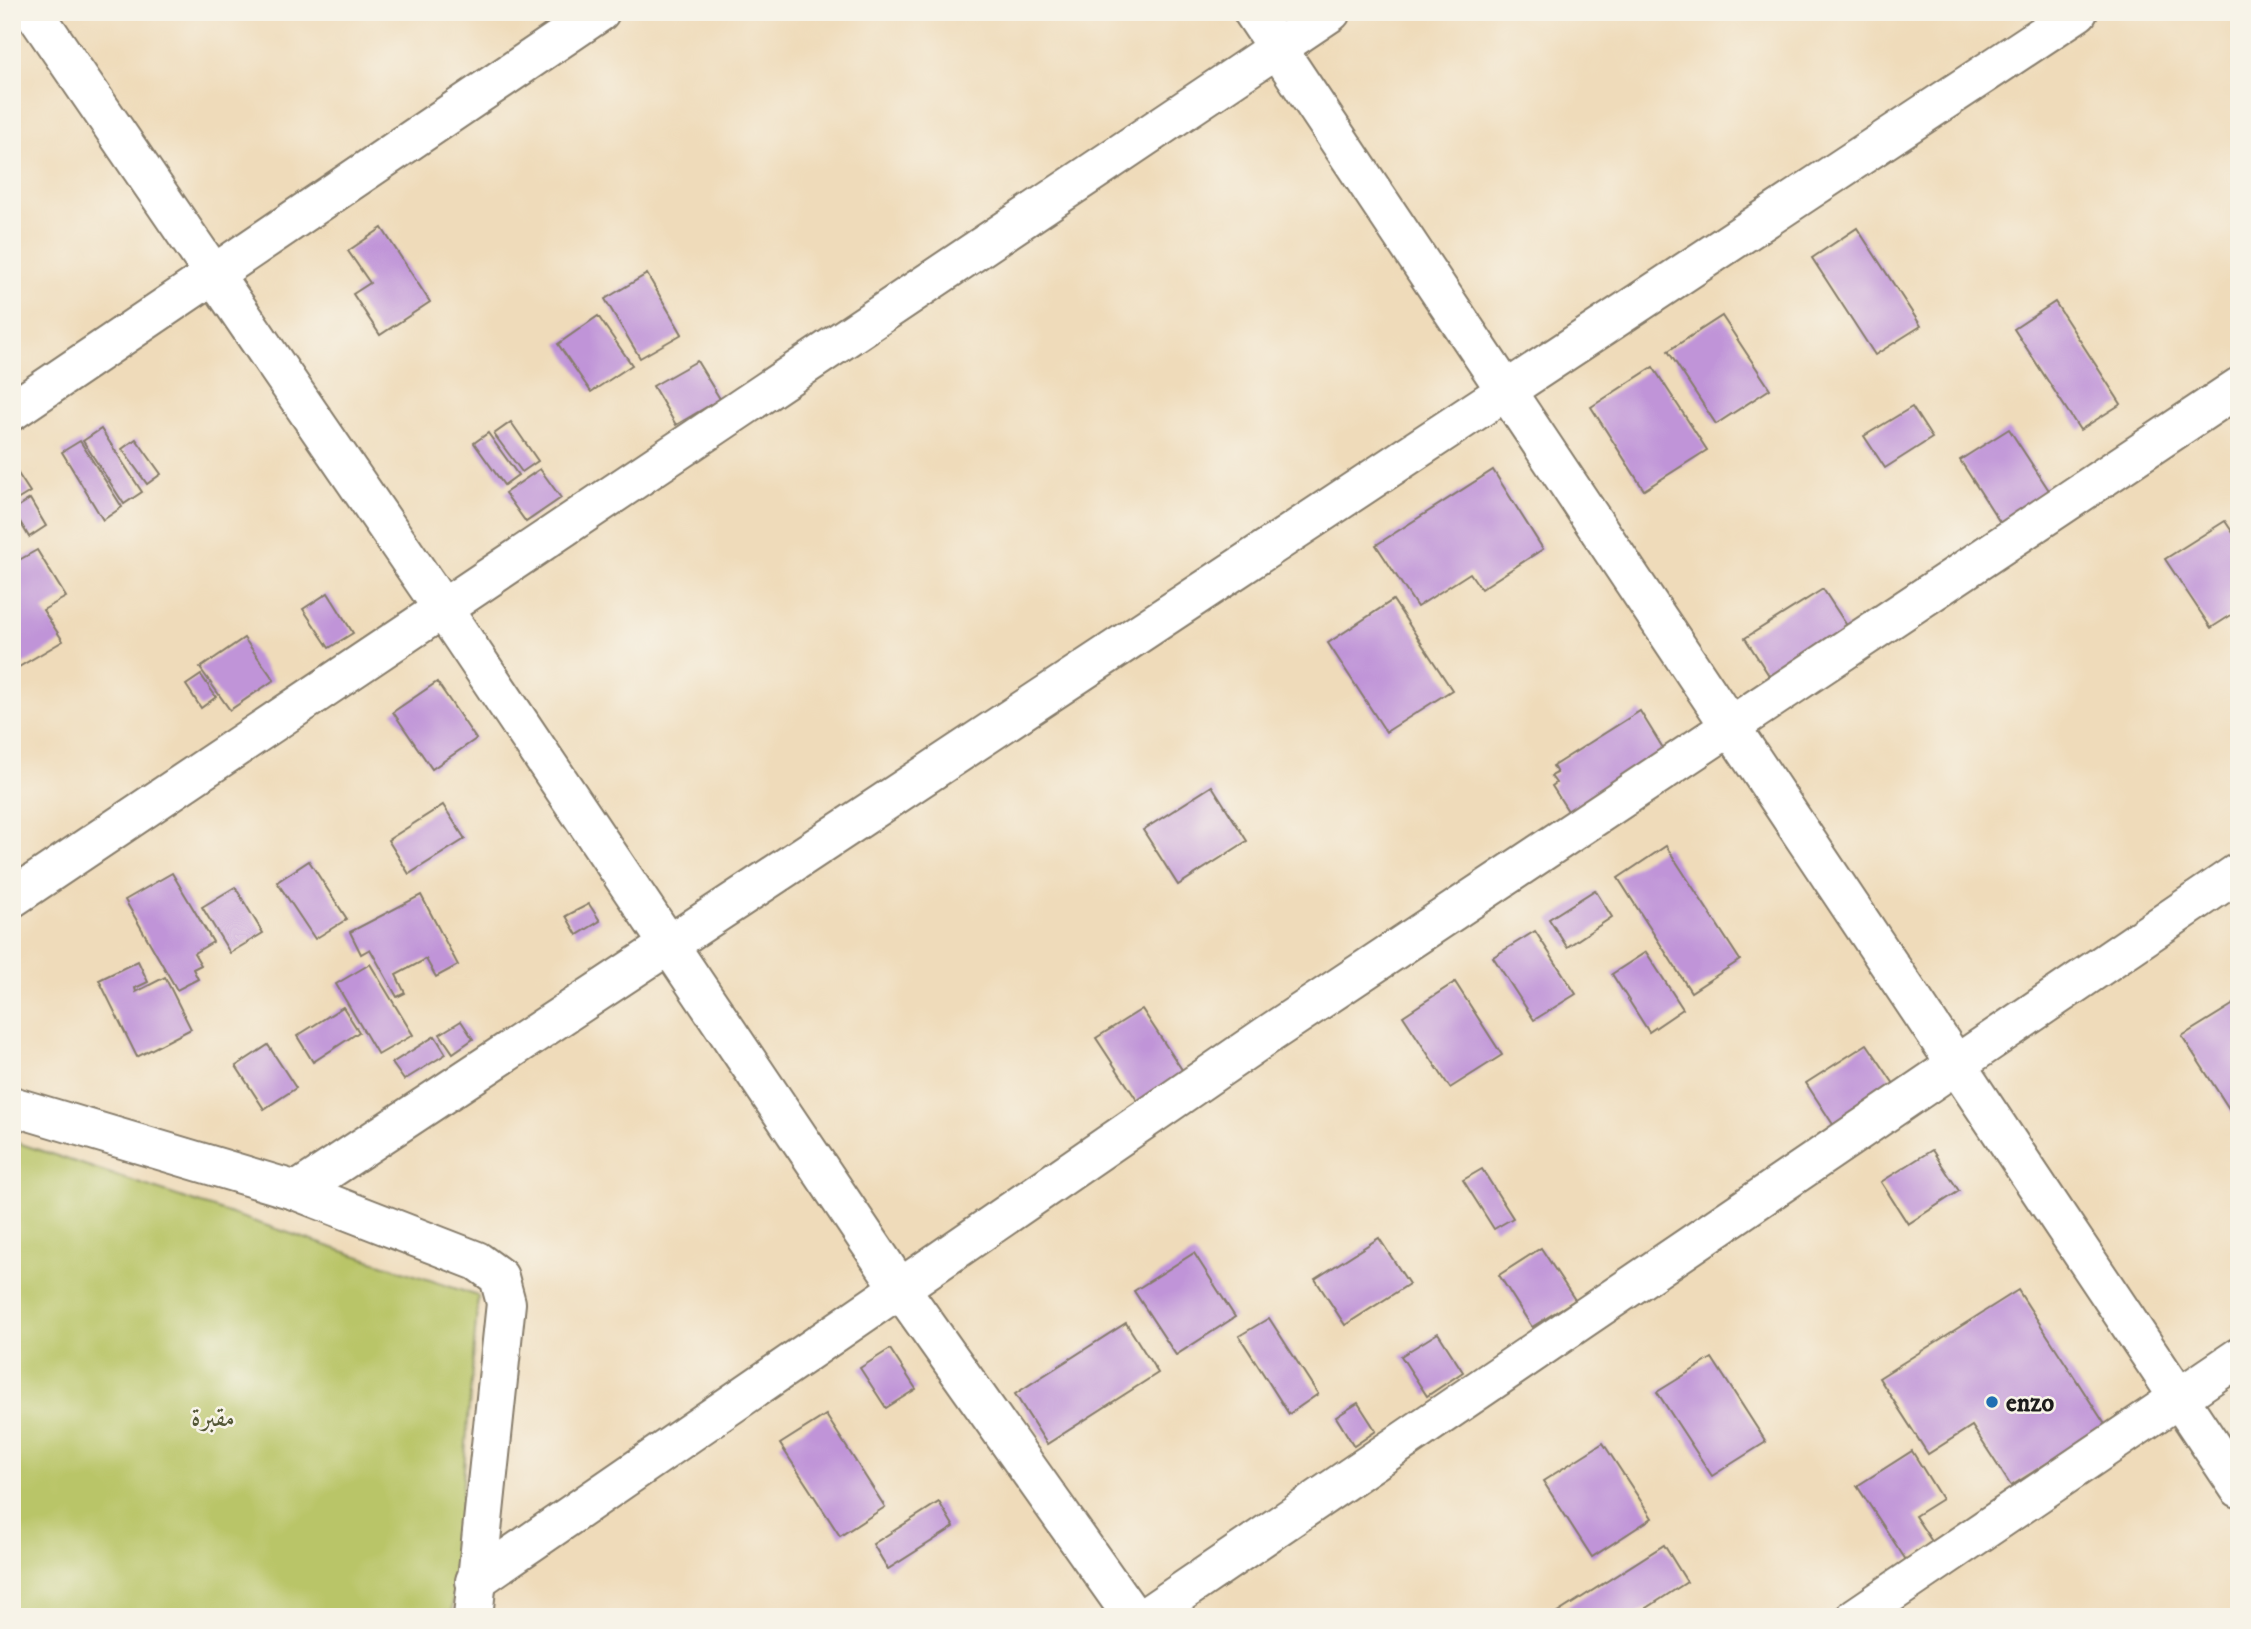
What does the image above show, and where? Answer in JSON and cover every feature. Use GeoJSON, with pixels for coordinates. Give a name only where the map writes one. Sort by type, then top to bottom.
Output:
{"type":"FeatureCollection","features":[{"type":"Feature","properties":{"kind":"street"},"geometry":{"type":"LineString","coordinates":[[34,12],[443,609],[668,948],[900,1288],[1133,1617]]}},
{"type":"Feature","properties":{"kind":"street"},"geometry":{"type":"LineString","coordinates":[[12,411],[600,12]]}},
{"type":"Feature","properties":{"kind":"street"},"geometry":{"type":"LineString","coordinates":[[1253,12],[1956,1062],[2177,1399],[2239,1488]]}},
{"type":"Feature","properties":{"kind":"street"},"geometry":{"type":"LineString","coordinates":[[12,898],[1331,12]]}},
{"type":"Feature","properties":{"kind":"street"},"geometry":{"type":"LineString","coordinates":[[297,1191],[668,948],[2078,12]]}},
{"type":"Feature","properties":{"kind":"street"},"geometry":{"type":"LineString","coordinates":[[474,1599],[900,1288],[1266,1036],[2239,387]]}},
{"type":"Feature","properties":{"kind":"street"},"geometry":{"type":"LineString","coordinates":[[1145,1617],[1956,1062],[2239,872]]}},
{"type":"Feature","properties":{"kind":"street"},"geometry":{"type":"LineString","coordinates":[[12,1106],[297,1191],[477,1261],[499,1277],[506,1303],[474,1599]]}},
{"type":"Feature","properties":{"kind":"street"},"geometry":{"type":"LineString","coordinates":[[1856,1617],[2239,1357]]}},
{"type":"Feature","properties":{"kind":"green space","name":"مقبرة"},"geometry":{"type":"Polygon","coordinates":[[[12,1141],[478,1296],[452,1617],[12,1617],[12,1141]]]}},
{"type":"Feature","properties":{"kind":"building"},"geometry":{"type":"Polygon","coordinates":[[[382,228],[430,302],[380,335],[353,294],[370,283],[348,251],[382,228]]]}},
{"type":"Feature","properties":{"kind":"building"},"geometry":{"type":"Polygon","coordinates":[[[1857,228],[1921,326],[1875,355],[1812,258],[1857,228]]]}},
{"type":"Feature","properties":{"kind":"building"},"geometry":{"type":"Polygon","coordinates":[[[647,274],[682,334],[640,358],[605,299],[647,274]]]}},
{"type":"Feature","properties":{"kind":"building"},"geometry":{"type":"Polygon","coordinates":[[[2055,302],[2121,404],[2080,430],[2014,329],[2055,302]]]}},
{"type":"Feature","properties":{"kind":"building"},"geometry":{"type":"Polygon","coordinates":[[[598,316],[632,365],[591,392],[558,344],[598,316]]]}},
{"type":"Feature","properties":{"kind":"building"},"geometry":{"type":"Polygon","coordinates":[[[1722,316],[1770,389],[1716,424],[1668,351],[1722,316]]]}},
{"type":"Feature","properties":{"kind":"building"},"geometry":{"type":"Polygon","coordinates":[[[697,361],[720,399],[676,425],[653,386],[697,361]]]}},
{"type":"Feature","properties":{"kind":"building"},"geometry":{"type":"Polygon","coordinates":[[[1653,367],[1707,450],[1644,490],[1591,407],[1653,367]]]}},
{"type":"Feature","properties":{"kind":"building"},"geometry":{"type":"Polygon","coordinates":[[[1912,407],[1932,438],[1885,468],[1864,436],[1912,407]]]}},
{"type":"Feature","properties":{"kind":"building"},"geometry":{"type":"Polygon","coordinates":[[[511,422],[538,461],[522,472],[494,434],[511,422]]]}},
{"type":"Feature","properties":{"kind":"building"},"geometry":{"type":"Polygon","coordinates":[[[101,429],[142,492],[124,504],[83,441],[101,429]]]}},
{"type":"Feature","properties":{"kind":"building"},"geometry":{"type":"Polygon","coordinates":[[[2009,429],[2052,495],[2003,527],[1960,460],[2009,429]]]}},
{"type":"Feature","properties":{"kind":"building"},"geometry":{"type":"Polygon","coordinates":[[[488,433],[518,475],[504,485],[474,443],[488,433]]]}},
{"type":"Feature","properties":{"kind":"building"},"geometry":{"type":"Polygon","coordinates":[[[136,439],[161,474],[147,484],[122,449],[136,439]]]}},
{"type":"Feature","properties":{"kind":"building"},"geometry":{"type":"Polygon","coordinates":[[[80,441],[122,507],[103,520],[62,452],[80,441]]]}},
{"type":"Feature","properties":{"kind":"building"},"geometry":{"type":"Polygon","coordinates":[[[540,469],[561,498],[526,522],[505,493],[540,469]]]}},
{"type":"Feature","properties":{"kind":"building"},"geometry":{"type":"Polygon","coordinates":[[[1493,470],[1543,549],[1481,589],[1470,573],[1417,607],[1376,545],[1493,470]]]}},
{"type":"Feature","properties":{"kind":"building"},"geometry":{"type":"Polygon","coordinates":[[[17,472],[30,492],[12,503],[12,475],[17,472]]]}},
{"type":"Feature","properties":{"kind":"building"},"geometry":{"type":"Polygon","coordinates":[[[30,499],[46,526],[29,537],[13,510],[30,499]]]}},
{"type":"Feature","properties":{"kind":"building"},"geometry":{"type":"Polygon","coordinates":[[[2225,521],[2239,542],[2239,610],[2211,628],[2165,559],[2225,521]]]}},
{"type":"Feature","properties":{"kind":"building"},"geometry":{"type":"Polygon","coordinates":[[[37,550],[66,597],[43,610],[63,641],[12,671],[12,564],[37,550]]]}},
{"type":"Feature","properties":{"kind":"building"},"geometry":{"type":"Polygon","coordinates":[[[1823,589],[1859,644],[1781,694],[1745,638],[1823,589]]]}},
{"type":"Feature","properties":{"kind":"building"},"geometry":{"type":"Polygon","coordinates":[[[328,593],[353,633],[329,648],[303,609],[328,593]]]}},
{"type":"Feature","properties":{"kind":"building"},"geometry":{"type":"Polygon","coordinates":[[[1393,600],[1452,690],[1386,732],[1328,643],[1393,600]]]}},
{"type":"Feature","properties":{"kind":"building"},"geometry":{"type":"Polygon","coordinates":[[[244,638],[274,680],[230,710],[200,668],[244,638]]]}},
{"type":"Feature","properties":{"kind":"building"},"geometry":{"type":"Polygon","coordinates":[[[201,675],[216,697],[201,708],[186,685],[201,675]]]}},
{"type":"Feature","properties":{"kind":"building"},"geometry":{"type":"Polygon","coordinates":[[[437,682],[476,739],[432,769],[393,712],[437,682]]]}},
{"type":"Feature","properties":{"kind":"building"},"geometry":{"type":"Polygon","coordinates":[[[1640,711],[1666,753],[1570,814],[1552,786],[1556,783],[1551,776],[1557,773],[1553,766],[1640,711]]]}},
{"type":"Feature","properties":{"kind":"building"},"geometry":{"type":"Polygon","coordinates":[[[1212,786],[1247,841],[1178,885],[1143,830],[1212,786]]]}},
{"type":"Feature","properties":{"kind":"building"},"geometry":{"type":"Polygon","coordinates":[[[443,805],[465,839],[409,874],[388,840],[443,805]]]}},
{"type":"Feature","properties":{"kind":"building"},"geometry":{"type":"Polygon","coordinates":[[[1666,846],[1740,960],[1691,992],[1618,878],[1666,846]]]}},
{"type":"Feature","properties":{"kind":"building"},"geometry":{"type":"Polygon","coordinates":[[[309,861],[347,919],[315,939],[277,882],[309,861]]]}},
{"type":"Feature","properties":{"kind":"building"},"geometry":{"type":"Polygon","coordinates":[[[172,873],[213,942],[194,953],[201,965],[193,969],[198,979],[177,990],[125,900],[172,873]]]}},
{"type":"Feature","properties":{"kind":"building"},"geometry":{"type":"Polygon","coordinates":[[[235,887],[263,933],[230,953],[202,907],[235,887]]]}},
{"type":"Feature","properties":{"kind":"building"},"geometry":{"type":"Polygon","coordinates":[[[1595,890],[1612,917],[1567,947],[1549,919],[1595,890]]]}},
{"type":"Feature","properties":{"kind":"building"},"geometry":{"type":"Polygon","coordinates":[[[421,895],[458,965],[436,977],[426,959],[396,975],[405,993],[397,997],[370,949],[361,954],[350,932],[421,895]]]}},
{"type":"Feature","properties":{"kind":"building"},"geometry":{"type":"Polygon","coordinates":[[[589,904],[600,921],[577,935],[566,916],[589,904]]]}},
{"type":"Feature","properties":{"kind":"building"},"geometry":{"type":"Polygon","coordinates":[[[1535,931],[1576,994],[1534,1020],[1493,957],[1535,931]]]}},
{"type":"Feature","properties":{"kind":"building"},"geometry":{"type":"Polygon","coordinates":[[[1646,952],[1683,1009],[1649,1032],[1612,974],[1646,952]]]}},
{"type":"Feature","properties":{"kind":"building"},"geometry":{"type":"Polygon","coordinates":[[[138,961],[148,982],[135,988],[136,992],[165,977],[191,1029],[137,1057],[99,980],[138,961]]]}},
{"type":"Feature","properties":{"kind":"building"},"geometry":{"type":"Polygon","coordinates":[[[370,964],[413,1035],[378,1055],[336,984],[370,964]]]}},
{"type":"Feature","properties":{"kind":"building"},"geometry":{"type":"Polygon","coordinates":[[[1455,982],[1502,1055],[1450,1088],[1403,1016],[1455,982]]]}},
{"type":"Feature","properties":{"kind":"building"},"geometry":{"type":"Polygon","coordinates":[[[2237,1002],[2239,1005],[2239,1124],[2182,1036],[2237,1002]]]}},
{"type":"Feature","properties":{"kind":"building"},"geometry":{"type":"Polygon","coordinates":[[[343,1007],[359,1032],[313,1062],[297,1036],[343,1007]]]}},
{"type":"Feature","properties":{"kind":"building"},"geometry":{"type":"Polygon","coordinates":[[[1142,1009],[1194,1088],[1148,1117],[1096,1038],[1142,1009]]]}},
{"type":"Feature","properties":{"kind":"building"},"geometry":{"type":"Polygon","coordinates":[[[461,1021],[473,1039],[453,1053],[440,1034],[461,1021]]]}},
{"type":"Feature","properties":{"kind":"building"},"geometry":{"type":"Polygon","coordinates":[[[435,1036],[446,1054],[404,1080],[392,1063],[435,1036]]]}},
{"type":"Feature","properties":{"kind":"building"},"geometry":{"type":"Polygon","coordinates":[[[1867,1044],[1896,1087],[1834,1126],[1806,1083],[1867,1044]]]}},
{"type":"Feature","properties":{"kind":"building"},"geometry":{"type":"Polygon","coordinates":[[[268,1045],[296,1088],[264,1109],[236,1066],[268,1045]]]}},
{"type":"Feature","properties":{"kind":"building"},"geometry":{"type":"Polygon","coordinates":[[[1932,1150],[1959,1191],[1908,1224],[1881,1182],[1932,1150]]]}},
{"type":"Feature","properties":{"kind":"building"},"geometry":{"type":"Polygon","coordinates":[[[1482,1169],[1513,1218],[1494,1229],[1463,1180],[1482,1169]]]}},
{"type":"Feature","properties":{"kind":"building"},"geometry":{"type":"Polygon","coordinates":[[[1379,1238],[1409,1284],[1345,1325],[1315,1279],[1379,1238]]]}},
{"type":"Feature","properties":{"kind":"building"},"geometry":{"type":"Polygon","coordinates":[[[1541,1248],[1575,1300],[1532,1327],[1499,1275],[1541,1248]]]}},
{"type":"Feature","properties":{"kind":"building"},"geometry":{"type":"Polygon","coordinates":[[[1194,1253],[1235,1317],[1176,1355],[1134,1291],[1194,1253]]]}},
{"type":"Feature","properties":{"kind":"building","name":"enzo"},"geometry":{"type":"Polygon","coordinates":[[[2018,1290],[2106,1426],[2011,1486],[1972,1426],[1928,1454],[1879,1378],[2018,1290]]]}},
{"type":"Feature","properties":{"kind":"building"},"geometry":{"type":"Polygon","coordinates":[[[1269,1318],[1318,1394],[1289,1414],[1239,1336],[1269,1318]]]}},
{"type":"Feature","properties":{"kind":"building"},"geometry":{"type":"Polygon","coordinates":[[[1126,1323],[1158,1373],[1047,1444],[1015,1394],[1126,1323]]]}},
{"type":"Feature","properties":{"kind":"building"},"geometry":{"type":"Polygon","coordinates":[[[1438,1333],[1463,1372],[1427,1396],[1401,1356],[1438,1333]]]}},
{"type":"Feature","properties":{"kind":"building"},"geometry":{"type":"Polygon","coordinates":[[[890,1349],[916,1389],[886,1408],[860,1368],[890,1349]]]}},
{"type":"Feature","properties":{"kind":"building"},"geometry":{"type":"Polygon","coordinates":[[[1712,1358],[1766,1442],[1712,1476],[1657,1392],[1712,1358]]]}},
{"type":"Feature","properties":{"kind":"building"},"geometry":{"type":"Polygon","coordinates":[[[1358,1403],[1376,1431],[1354,1446],[1336,1417],[1358,1403]]]}},
{"type":"Feature","properties":{"kind":"building"},"geometry":{"type":"Polygon","coordinates":[[[826,1415],[885,1507],[840,1536],[780,1444],[826,1415]]]}},
{"type":"Feature","properties":{"kind":"building"},"geometry":{"type":"Polygon","coordinates":[[[1603,1443],[1652,1518],[1592,1557],[1543,1481],[1603,1443]]]}},
{"type":"Feature","properties":{"kind":"building"},"geometry":{"type":"Polygon","coordinates":[[[1912,1451],[1942,1499],[1915,1516],[1933,1543],[1906,1560],[1857,1486],[1912,1451]]]}},
{"type":"Feature","properties":{"kind":"building"},"geometry":{"type":"Polygon","coordinates":[[[939,1502],[954,1527],[888,1569],[873,1544],[939,1502]]]}},
{"type":"Feature","properties":{"kind":"building"},"geometry":{"type":"Polygon","coordinates":[[[1664,1545],[1687,1582],[1633,1617],[1551,1617],[1664,1545]]]}},
{"type":"Feature","properties":{"kind":"place","name":"enzo"},"geometry":{"type":"Point","coordinates":[1992,1402]}}]}
